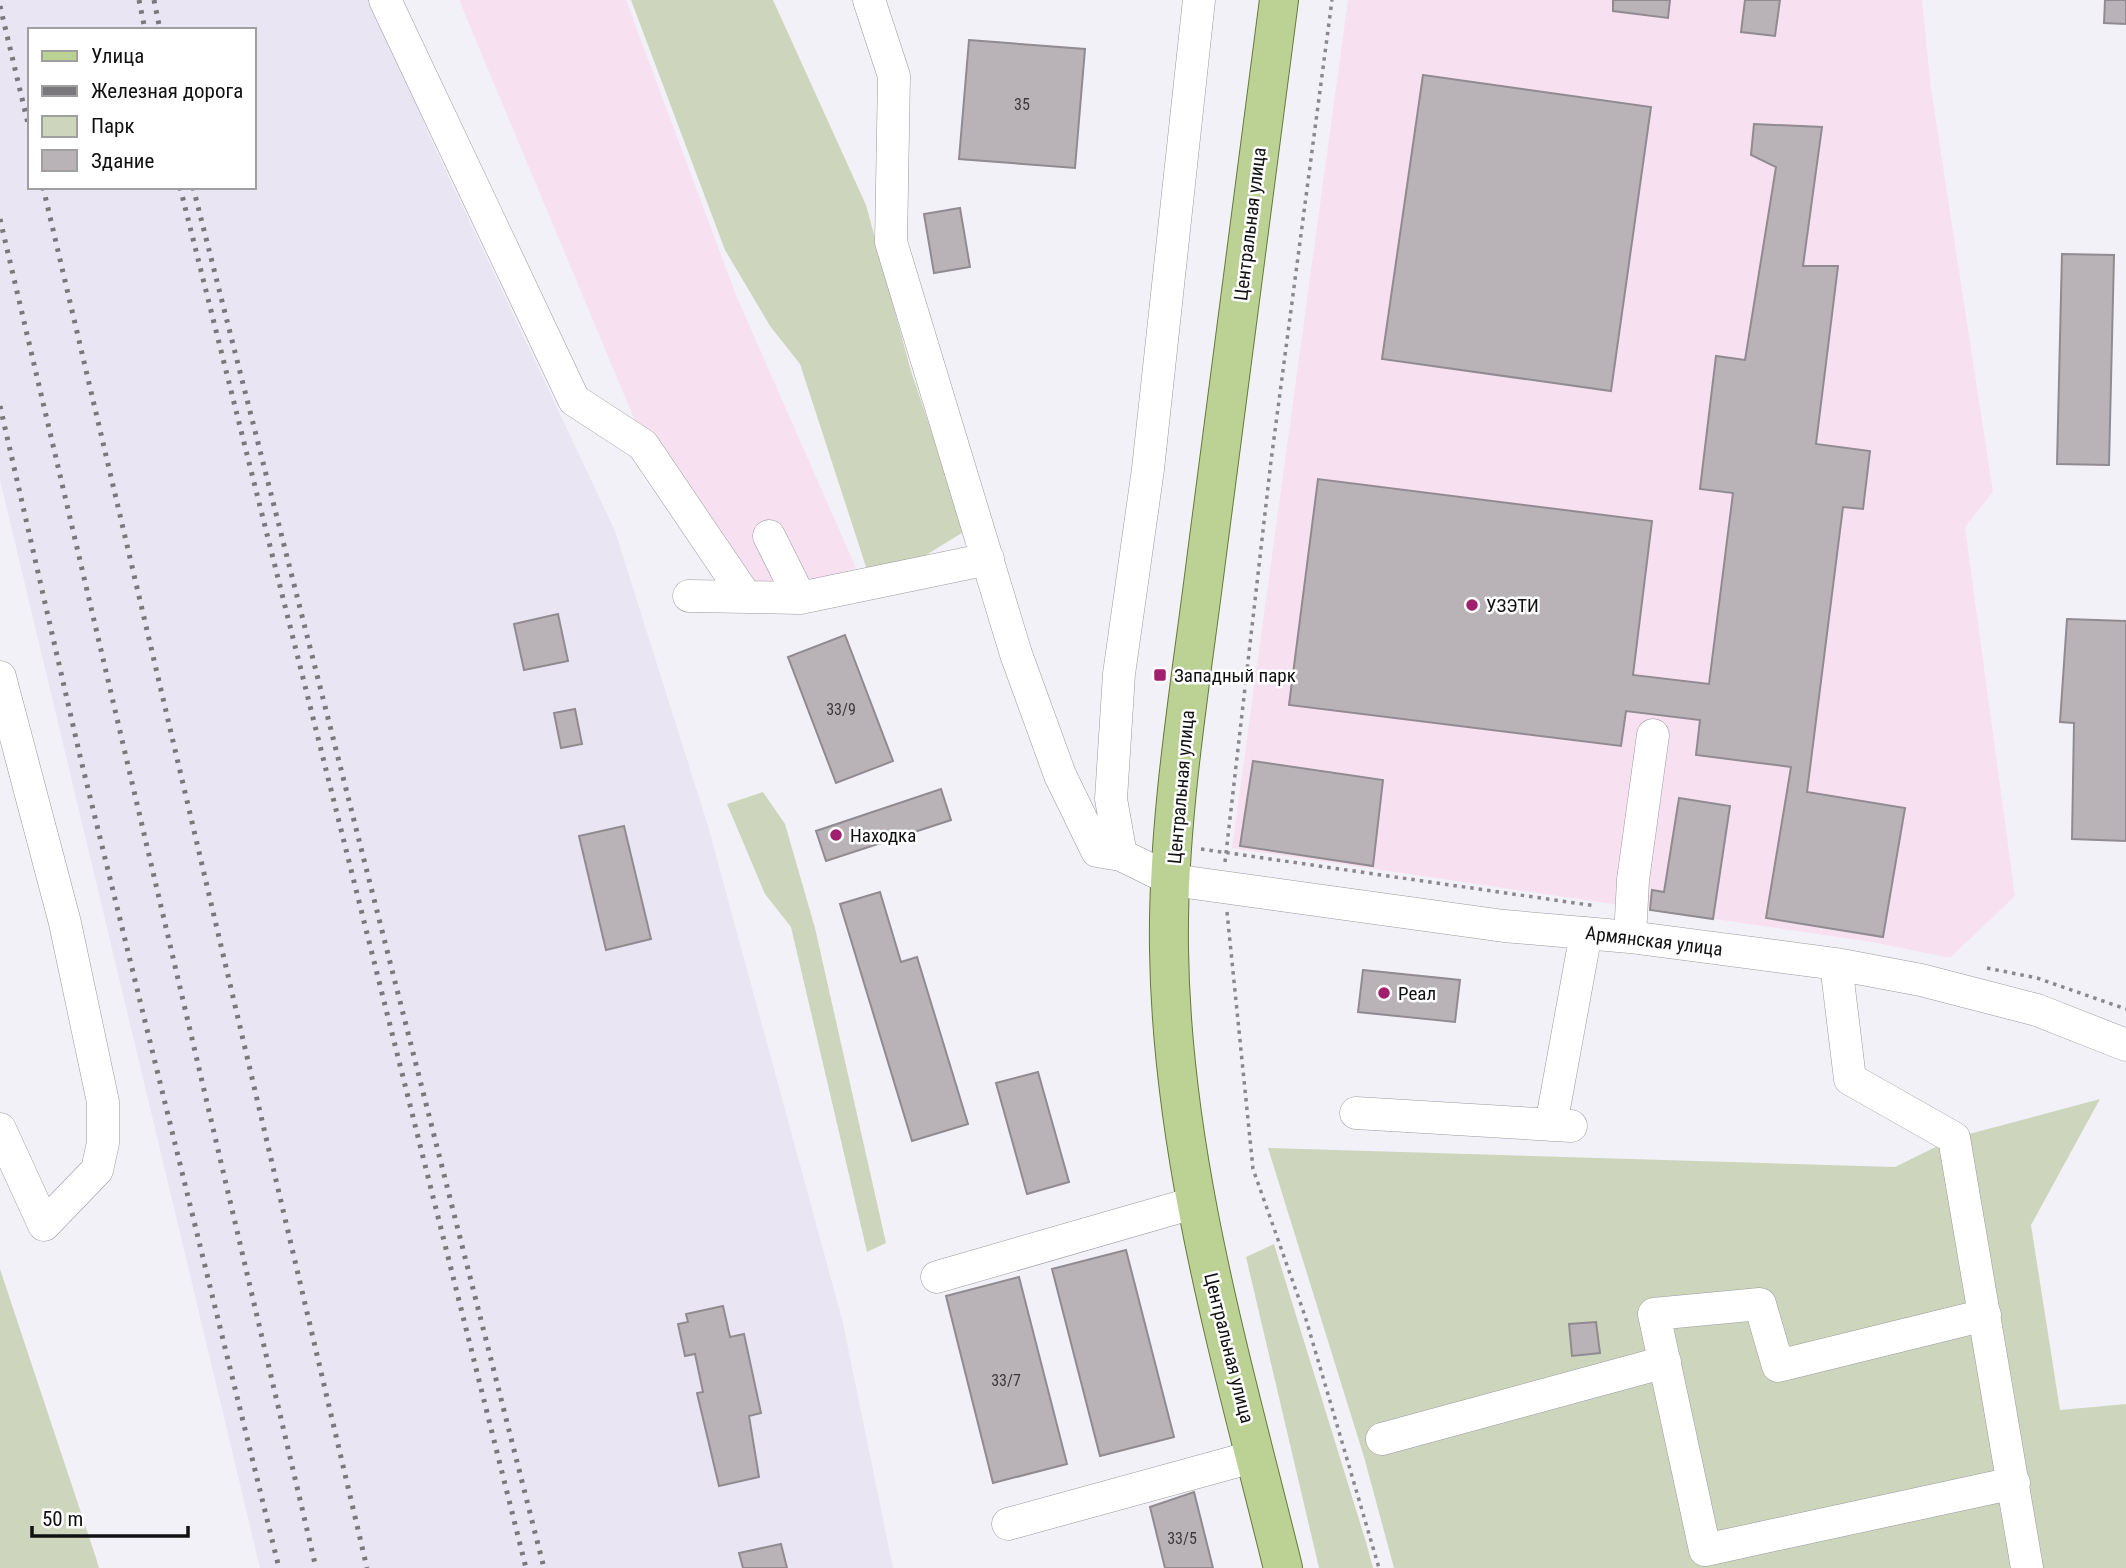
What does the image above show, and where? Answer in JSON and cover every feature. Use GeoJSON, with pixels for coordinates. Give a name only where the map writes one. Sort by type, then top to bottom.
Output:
{"type":"FeatureCollection","features":[{"type":"Feature","properties":{"kind":"main road","name":"Центральная улица"},"geometry":{"type":"LineString","coordinates":[[1279,0],[1178,784],[1169,949],[1174,1036],[1185,1140],[1211,1273],[1283,1568]]}},
{"type":"Feature","properties":{"kind":"street"},"geometry":{"type":"LineString","coordinates":[[385,0],[574,400],[643,445],[746,597]]}},
{"type":"Feature","properties":{"kind":"street"},"geometry":{"type":"LineString","coordinates":[[689,596],[800,598],[988,559],[891,242],[894,76],[869,0]]}},
{"type":"Feature","properties":{"kind":"street"},"geometry":{"type":"LineString","coordinates":[[1121,855],[1111,799],[1119,674],[1148,468],[1199,0]]}},
{"type":"Feature","properties":{"kind":"street"},"geometry":{"type":"LineString","coordinates":[[769,536],[800,598]]}},
{"type":"Feature","properties":{"kind":"street","name":"Армянская улица"},"geometry":{"type":"LineString","coordinates":[[988,559],[1016,654],[1060,775],[1097,851],[1121,855],[1172,880],[1504,926],[1630,937],[1836,964],[1921,980],[2037,1010],[2126,1045]]}},
{"type":"Feature","properties":{"kind":"street"},"geometry":{"type":"LineString","coordinates":[[0,677],[65,923],[103,1102],[103,1143],[97,1170],[44,1225],[0,1129]]}},
{"type":"Feature","properties":{"kind":"street"},"geometry":{"type":"LineString","coordinates":[[1630,937],[1633,880],[1653,735]]}},
{"type":"Feature","properties":{"kind":"street"},"geometry":{"type":"LineString","coordinates":[[1356,1113],[1561,1126],[1586,933]]}},
{"type":"Feature","properties":{"kind":"street"},"geometry":{"type":"LineString","coordinates":[[1836,964],[1850,1079],[1954,1138],[2027,1568]]}},
{"type":"Feature","properties":{"kind":"street"},"geometry":{"type":"LineString","coordinates":[[937,1277],[1197,1202]]}},
{"type":"Feature","properties":{"kind":"street"},"geometry":{"type":"LineString","coordinates":[[1985,1315],[1778,1366],[1760,1304],[1654,1314],[1705,1550],[2014,1483]]}},
{"type":"Feature","properties":{"kind":"street"},"geometry":{"type":"LineString","coordinates":[[1382,1439],[1665,1363]]}},
{"type":"Feature","properties":{"kind":"street"},"geometry":{"type":"LineString","coordinates":[[1008,1524],[1256,1456]]}},
{"type":"Feature","properties":{"kind":"path"},"geometry":{"type":"LineString","coordinates":[[1332,0],[1225,852],[1226,888],[1253,1169],[1305,1316],[1379,1568]]}},
{"type":"Feature","properties":{"kind":"shaded area"},"geometry":{"type":"Polygon","coordinates":[[[0,0],[375,0],[429,135],[615,531],[708,826],[843,1323],[893,1568],[260,1568],[0,480],[0,0]]]}},
{"type":"Feature","properties":{"kind":"shaded area"},"geometry":{"type":"Polygon","coordinates":[[[459,0],[626,0],[736,295],[856,568],[756,600],[640,433],[459,0]]]}},
{"type":"Feature","properties":{"kind":"shaded area"},"geometry":{"type":"Polygon","coordinates":[[[1348,0],[1922,0],[1931,88],[1993,492],[1965,527],[2015,896],[1950,958],[1872,942],[1232,848],[1348,0]]]}},
{"type":"Feature","properties":{"kind":"green space"},"geometry":{"type":"Polygon","coordinates":[[[631,0],[773,0],[866,205],[911,371],[965,531],[905,568],[868,573],[800,364],[770,326],[725,250],[631,0]]]}},
{"type":"Feature","properties":{"kind":"green space"},"geometry":{"type":"Polygon","coordinates":[[[763,792],[785,824],[815,928],[886,1243],[867,1252],[791,927],[765,894],[727,804],[763,792]]]}},
{"type":"Feature","properties":{"kind":"green space"},"geometry":{"type":"Polygon","coordinates":[[[2100,1099],[2031,1225],[2060,1410],[2126,1404],[2126,1568],[1394,1568],[1364,1457],[1268,1148],[1895,1167],[1954,1138],[2100,1099]]]}},
{"type":"Feature","properties":{"kind":"green space"},"geometry":{"type":"Polygon","coordinates":[[[1274,1244],[1373,1568],[1319,1568],[1246,1257],[1274,1244]]]}},
{"type":"Feature","properties":{"kind":"green space"},"geometry":{"type":"Polygon","coordinates":[[[0,1269],[96,1558],[99,1568],[0,1568],[0,1269]]]}},
{"type":"Feature","properties":{"kind":"building"},"geometry":{"type":"Polygon","coordinates":[[[1613,0],[1670,0],[1668,18],[1613,11],[1613,0]]]}},
{"type":"Feature","properties":{"kind":"building"},"geometry":{"type":"Polygon","coordinates":[[[1745,0],[1780,0],[1775,36],[1741,32],[1745,0]]]}},
{"type":"Feature","properties":{"kind":"building"},"geometry":{"type":"Polygon","coordinates":[[[2105,0],[2126,0],[2126,24],[2104,23],[2105,0]]]}},
{"type":"Feature","properties":{"kind":"building"},"geometry":{"type":"Polygon","coordinates":[[[969,40],[1085,49],[1075,168],[959,159],[969,40]]]}},
{"type":"Feature","properties":{"kind":"building"},"geometry":{"type":"Polygon","coordinates":[[[1423,75],[1651,107],[1611,391],[1382,359],[1423,75]]]}},
{"type":"Feature","properties":{"kind":"building","name":"УЗЭТИ"},"geometry":{"type":"Polygon","coordinates":[[[1754,124],[1822,127],[1803,266],[1838,266],[1816,444],[1870,451],[1863,509],[1843,507],[1807,792],[1905,808],[1883,937],[1766,918],[1791,767],[1696,755],[1700,720],[1626,711],[1621,746],[1289,705],[1318,479],[1652,521],[1633,675],[1709,684],[1733,493],[1700,489],[1716,356],[1745,360],[1776,167],[1751,155],[1754,124]]]}},
{"type":"Feature","properties":{"kind":"building"},"geometry":{"type":"Polygon","coordinates":[[[960,208],[970,267],[934,273],[924,214],[960,208]]]}},
{"type":"Feature","properties":{"kind":"building"},"geometry":{"type":"Polygon","coordinates":[[[2062,254],[2114,255],[2109,465],[2057,464],[2062,254]]]}},
{"type":"Feature","properties":{"kind":"building"},"geometry":{"type":"Polygon","coordinates":[[[558,614],[568,661],[524,670],[514,624],[558,614]]]}},
{"type":"Feature","properties":{"kind":"building"},"geometry":{"type":"Polygon","coordinates":[[[2067,619],[2126,621],[2126,841],[2072,839],[2074,723],[2060,722],[2067,619]]]}},
{"type":"Feature","properties":{"kind":"building"},"geometry":{"type":"Polygon","coordinates":[[[845,635],[893,761],[836,783],[788,657],[845,635]]]}},
{"type":"Feature","properties":{"kind":"building"},"geometry":{"type":"Polygon","coordinates":[[[575,709],[582,744],[561,748],[554,713],[575,709]]]}},
{"type":"Feature","properties":{"kind":"building"},"geometry":{"type":"Polygon","coordinates":[[[1253,761],[1383,780],[1373,866],[1240,846],[1253,761]]]}},
{"type":"Feature","properties":{"kind":"building"},"geometry":{"type":"Polygon","coordinates":[[[941,789],[951,820],[826,861],[816,831],[941,789]]]}},
{"type":"Feature","properties":{"kind":"building"},"geometry":{"type":"Polygon","coordinates":[[[1679,798],[1730,806],[1713,919],[1650,910],[1652,890],[1664,892],[1679,798]]]}},
{"type":"Feature","properties":{"kind":"building"},"geometry":{"type":"Polygon","coordinates":[[[624,826],[651,939],[606,950],[579,836],[624,826]]]}},
{"type":"Feature","properties":{"kind":"building"},"geometry":{"type":"Polygon","coordinates":[[[880,892],[901,962],[917,957],[968,1124],[912,1141],[840,904],[880,892]]]}},
{"type":"Feature","properties":{"kind":"building"},"geometry":{"type":"Polygon","coordinates":[[[1363,970],[1460,980],[1455,1022],[1358,1012],[1363,970]]]}},
{"type":"Feature","properties":{"kind":"building"},"geometry":{"type":"Polygon","coordinates":[[[1038,1072],[1069,1182],[1027,1194],[996,1083],[1038,1072]]]}},
{"type":"Feature","properties":{"kind":"building"},"geometry":{"type":"Polygon","coordinates":[[[1126,1250],[1174,1437],[1100,1456],[1052,1269],[1126,1250]]]}},
{"type":"Feature","properties":{"kind":"building"},"geometry":{"type":"Polygon","coordinates":[[[1019,1277],[1067,1464],[993,1483],[946,1296],[1019,1277]]]}},
{"type":"Feature","properties":{"kind":"building"},"geometry":{"type":"Polygon","coordinates":[[[723,1306],[730,1337],[744,1334],[761,1413],[749,1416],[759,1477],[719,1486],[697,1393],[703,1392],[695,1354],[685,1356],[678,1324],[688,1322],[686,1314],[723,1306]]]}},
{"type":"Feature","properties":{"kind":"building"},"geometry":{"type":"Polygon","coordinates":[[[1596,1322],[1600,1353],[1572,1356],[1569,1324],[1596,1322]]]}},
{"type":"Feature","properties":{"kind":"building"},"geometry":{"type":"Polygon","coordinates":[[[1194,1492],[1213,1568],[1165,1568],[1150,1507],[1194,1492]]]}},
{"type":"Feature","properties":{"kind":"building"},"geometry":{"type":"Polygon","coordinates":[[[781,1544],[787,1568],[743,1568],[739,1553],[781,1544]]]}},
{"type":"Feature","properties":{"kind":"railway"},"geometry":{"type":"LineString","coordinates":[[139,0],[145,28]]}},
{"type":"Feature","properties":{"kind":"railway"},"geometry":{"type":"LineString","coordinates":[[154,0],[160,28]]}},
{"type":"Feature","properties":{"kind":"railway"},"geometry":{"type":"LineString","coordinates":[[0,6],[28,124]]}},
{"type":"Feature","properties":{"kind":"railway"},"geometry":{"type":"LineString","coordinates":[[43,189],[367,1568]]}},
{"type":"Feature","properties":{"kind":"railway"},"geometry":{"type":"LineString","coordinates":[[181,189],[526,1568]]}},
{"type":"Feature","properties":{"kind":"railway"},"geometry":{"type":"LineString","coordinates":[[194,189],[544,1568]]}},
{"type":"Feature","properties":{"kind":"railway"},"geometry":{"type":"LineString","coordinates":[[0,219],[316,1568]]}},
{"type":"Feature","properties":{"kind":"railway"},"geometry":{"type":"LineString","coordinates":[[0,406],[80,756],[279,1568]]}},
{"type":"Feature","properties":{"kind":"place","name":"УЗЭТИ"},"geometry":{"type":"Point","coordinates":[1472,605]}},
{"type":"Feature","properties":{"kind":"place","name":"Западный парк"},"geometry":{"type":"Point","coordinates":[1160,675]}},
{"type":"Feature","properties":{"kind":"place","name":"Находка"},"geometry":{"type":"Point","coordinates":[836,835]}},
{"type":"Feature","properties":{"kind":"place","name":"Реал"},"geometry":{"type":"Point","coordinates":[1384,993]}}]}
